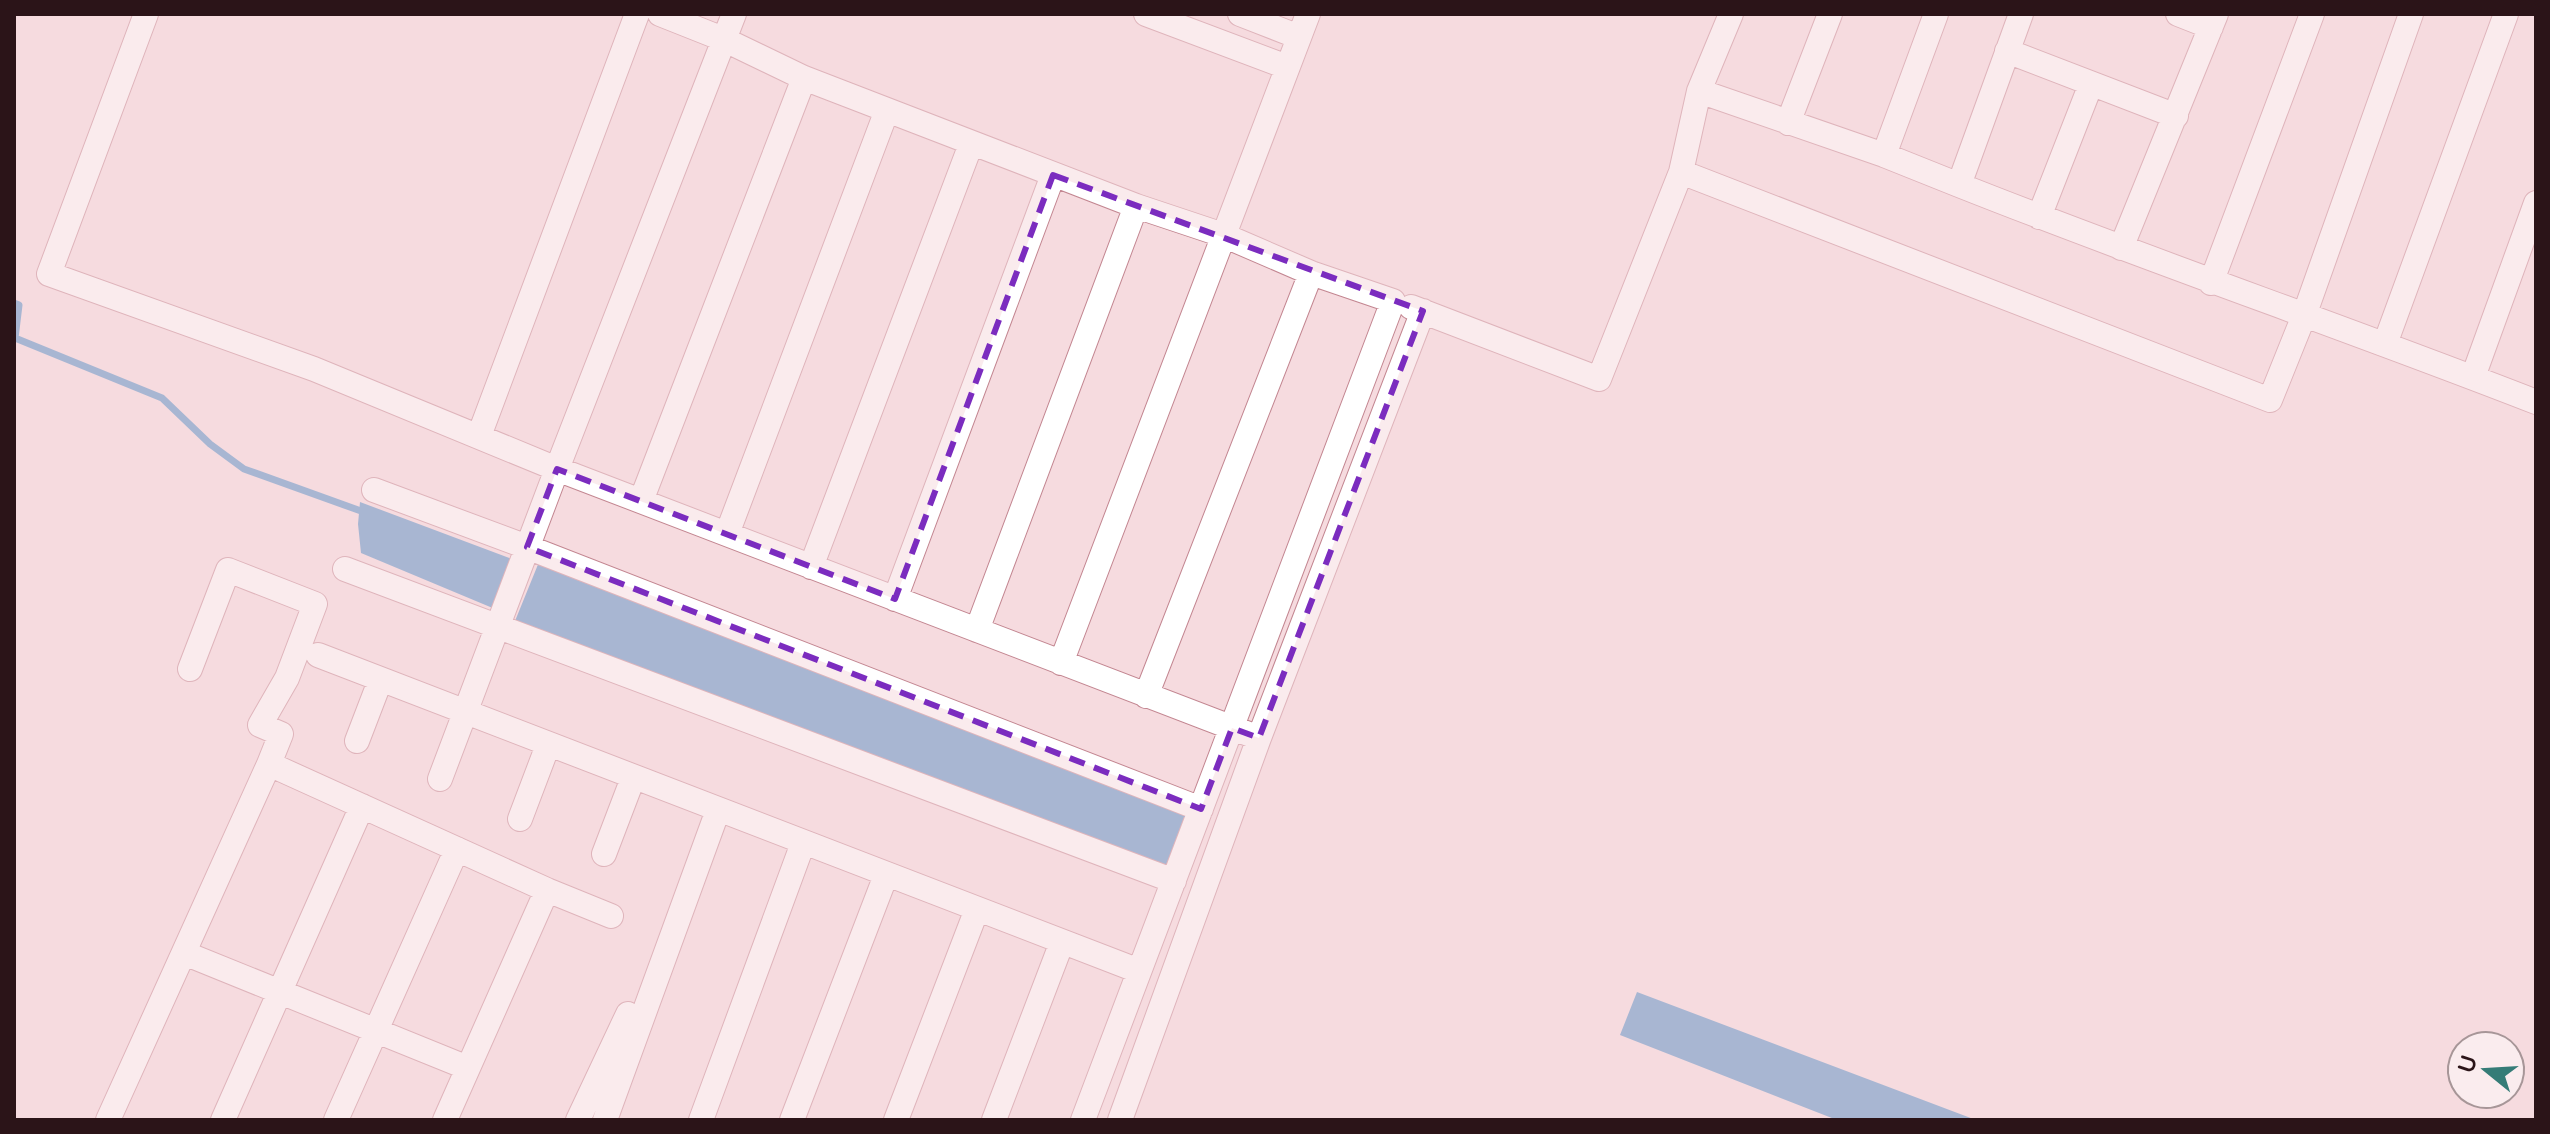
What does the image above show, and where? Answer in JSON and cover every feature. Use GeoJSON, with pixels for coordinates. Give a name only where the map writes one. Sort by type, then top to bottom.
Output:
{"type":"FeatureCollection","features":[{"type":"Feature","properties":{"kind":"street"},"geometry":{"type":"LineString","coordinates":[[146,14],[49,274],[314,369],[557,469],[1259,738]]}},
{"type":"Feature","properties":{"kind":"street"},"geometry":{"type":"LineString","coordinates":[[479,436],[637,14]]}},
{"type":"Feature","properties":{"kind":"street"},"geometry":{"type":"LineString","coordinates":[[660,14],[723,39],[804,78],[971,144],[1223,235],[1311,273],[1423,311],[1599,379],[1681,172],[1699,91],[1731,14]]}},
{"type":"Feature","properties":{"kind":"street"},"geometry":{"type":"LineString","coordinates":[[440,779],[734,14]]}},
{"type":"Feature","properties":{"kind":"street"},"geometry":{"type":"LineString","coordinates":[[1146,14],[1287,67]]}},
{"type":"Feature","properties":{"kind":"street"},"geometry":{"type":"LineString","coordinates":[[1061,663],[1303,25],[1240,14]]}},
{"type":"Feature","properties":{"kind":"street"},"geometry":{"type":"LineString","coordinates":[[1788,123],[1830,14]]}},
{"type":"Feature","properties":{"kind":"street"},"geometry":{"type":"LineString","coordinates":[[1884,155],[1936,14]]}},
{"type":"Feature","properties":{"kind":"street"},"geometry":{"type":"LineString","coordinates":[[1959,185],[2021,14]]}},
{"type":"Feature","properties":{"kind":"street"},"geometry":{"type":"LineString","coordinates":[[2121,248],[2213,20],[2178,14]]}},
{"type":"Feature","properties":{"kind":"street"},"geometry":{"type":"LineString","coordinates":[[2211,283],[2312,14]]}},
{"type":"Feature","properties":{"kind":"street"},"geometry":{"type":"LineString","coordinates":[[1681,172],[2270,400],[2305,313],[2411,14]]}},
{"type":"Feature","properties":{"kind":"street"},"geometry":{"type":"LineString","coordinates":[[2385,344],[2506,14]]}},
{"type":"Feature","properties":{"kind":"street"},"geometry":{"type":"LineString","coordinates":[[2007,51],[2176,116]]}},
{"type":"Feature","properties":{"kind":"street"},"geometry":{"type":"LineString","coordinates":[[641,501],[804,78]]}},
{"type":"Feature","properties":{"kind":"street"},"geometry":{"type":"LineString","coordinates":[[2039,217],[2091,84]]}},
{"type":"Feature","properties":{"kind":"street"},"geometry":{"type":"LineString","coordinates":[[1699,91],[1884,155],[2211,283],[2305,313],[2536,402]]}},
{"type":"Feature","properties":{"kind":"street"},"geometry":{"type":"LineString","coordinates":[[727,534],[887,110]]}},
{"type":"Feature","properties":{"kind":"street"},"geometry":{"type":"LineString","coordinates":[[811,567],[971,144]]}},
{"type":"Feature","properties":{"kind":"street"},"geometry":{"type":"LineString","coordinates":[[895,599],[1053,175]]}},
{"type":"Feature","properties":{"kind":"street"},"geometry":{"type":"LineString","coordinates":[[2473,377],[2536,203]]}},
{"type":"Feature","properties":{"kind":"street"},"geometry":{"type":"LineString","coordinates":[[977,630],[1136,206]]}},
{"type":"Feature","properties":{"kind":"street"},"geometry":{"type":"LineString","coordinates":[[1146,696],[1311,273]]}},
{"type":"Feature","properties":{"kind":"street"},"geometry":{"type":"LineString","coordinates":[[1083,1120],[1393,301]]}},
{"type":"Feature","properties":{"kind":"street"},"geometry":{"type":"LineString","coordinates":[[1120,1120],[1259,738],[1423,311]]}},
{"type":"Feature","properties":{"kind":"street"},"geometry":{"type":"LineString","coordinates":[[374,490],[1201,809]]}},
{"type":"Feature","properties":{"kind":"street"},"geometry":{"type":"LineString","coordinates":[[345,569],[1174,881]]}},
{"type":"Feature","properties":{"kind":"street"},"geometry":{"type":"LineString","coordinates":[[108,1120],[269,764],[281,734],[260,725],[287,678],[315,604],[228,570],[190,669]]}},
{"type":"Feature","properties":{"kind":"street"},"geometry":{"type":"LineString","coordinates":[[318,655],[1139,971]]}},
{"type":"Feature","properties":{"kind":"street"},"geometry":{"type":"LineString","coordinates":[[357,741],[380,681]]}},
{"type":"Feature","properties":{"kind":"street"},"geometry":{"type":"LineString","coordinates":[[520,819],[548,745]]}},
{"type":"Feature","properties":{"kind":"street"},"geometry":{"type":"LineString","coordinates":[[269,764],[611,916]]}},
{"type":"Feature","properties":{"kind":"street"},"geometry":{"type":"LineString","coordinates":[[604,854],[633,778]]}},
{"type":"Feature","properties":{"kind":"street"},"geometry":{"type":"LineString","coordinates":[[223,1120],[362,806]]}},
{"type":"Feature","properties":{"kind":"street"},"geometry":{"type":"LineString","coordinates":[[605,1120],[718,810]]}},
{"type":"Feature","properties":{"kind":"street"},"geometry":{"type":"LineString","coordinates":[[701,1120],[803,843]]}},
{"type":"Feature","properties":{"kind":"street"},"geometry":{"type":"LineString","coordinates":[[336,1120],[457,849]]}},
{"type":"Feature","properties":{"kind":"street"},"geometry":{"type":"LineString","coordinates":[[792,1120],[886,875]]}},
{"type":"Feature","properties":{"kind":"street"},"geometry":{"type":"LineString","coordinates":[[578,1120],[689,886]]}},
{"type":"Feature","properties":{"kind":"street"},"geometry":{"type":"LineString","coordinates":[[445,1120],[547,890]]}},
{"type":"Feature","properties":{"kind":"street"},"geometry":{"type":"LineString","coordinates":[[896,1120],[977,909]]}},
{"type":"Feature","properties":{"kind":"street"},"geometry":{"type":"LineString","coordinates":[[994,1120],[1062,942]]}},
{"type":"Feature","properties":{"kind":"street"},"geometry":{"type":"LineString","coordinates":[[184,953],[468,1068]]}},
{"type":"Feature","properties":{"kind":"highlighted area"},"geometry":{"type":"Polygon","coordinates":[[[1053,175],[1423,311],[1259,738],[1232,728],[1201,809],[527,547],[557,469],[895,599],[1053,175]]]}},
{"type":"Feature","properties":{"kind":"water"},"geometry":{"type":"Polygon","coordinates":[[[360,502],[512,559],[495,609],[361,553],[358,524],[360,502]]]}},
{"type":"Feature","properties":{"kind":"water"},"geometry":{"type":"Polygon","coordinates":[[[539,562],[1192,815],[1171,867],[515,621],[539,562]]]}},
{"type":"Feature","properties":{"kind":"water"},"geometry":{"type":"Polygon","coordinates":[[[1637,992],[1976,1120],[1837,1120],[1620,1035],[1637,992]]]}},
{"type":"Feature","properties":{"kind":"waterway"},"geometry":{"type":"LineString","coordinates":[[14,303],[19,305],[15,338],[162,398],[210,444],[244,469],[361,511]]}}]}
